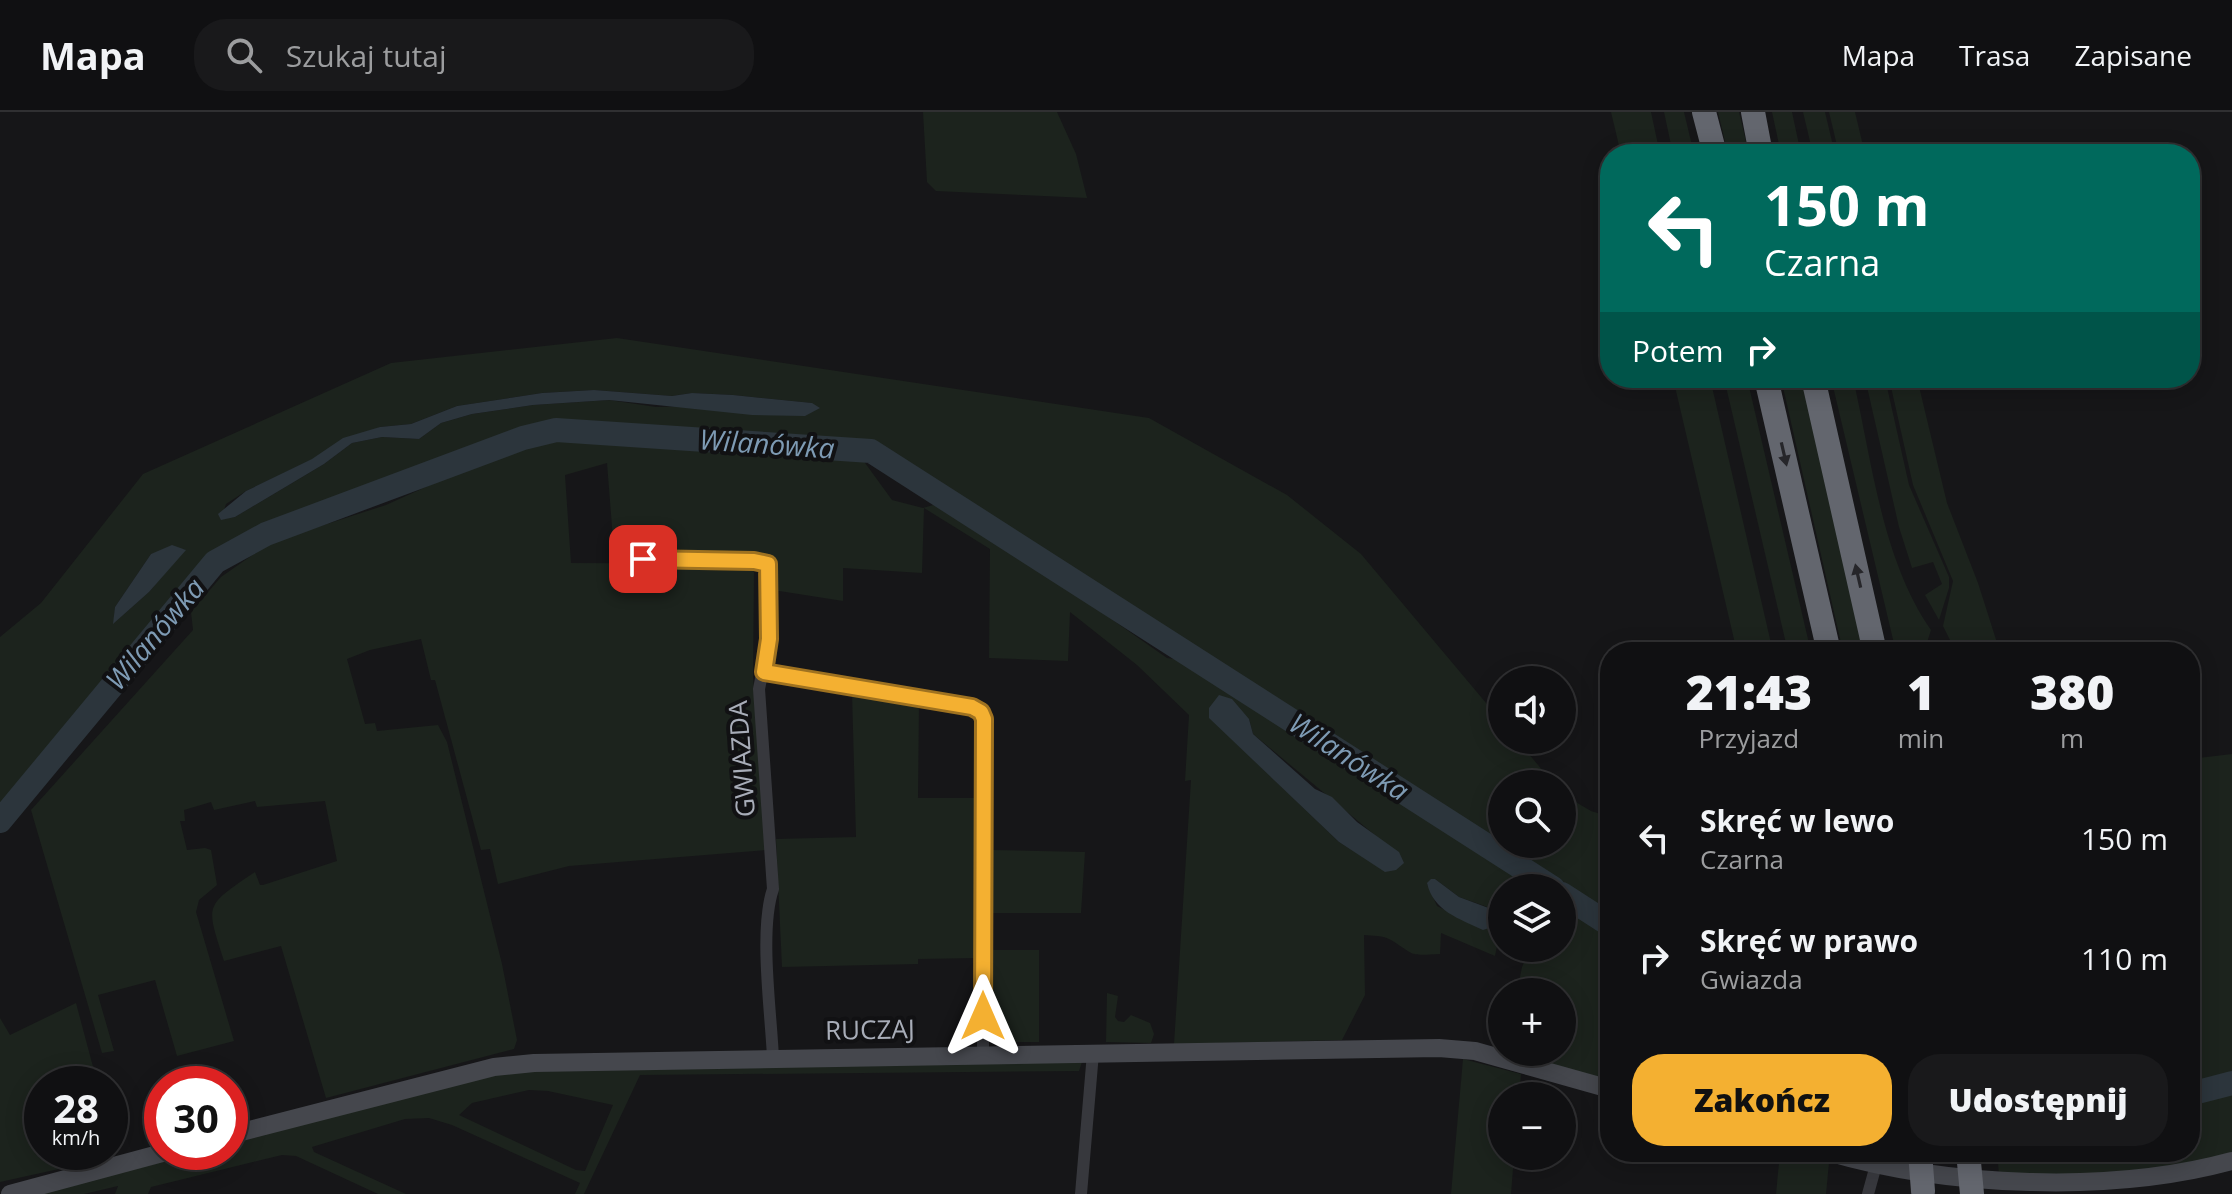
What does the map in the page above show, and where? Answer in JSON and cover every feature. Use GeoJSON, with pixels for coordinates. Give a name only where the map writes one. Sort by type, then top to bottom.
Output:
{"type":"FeatureCollection","features":[{"type":"Feature","properties":{"kind":"highway"},"geometry":{"type":"LineString","coordinates":[[1704,112],[1712,144]]}},
{"type":"Feature","properties":{"kind":"highway"},"geometry":{"type":"LineString","coordinates":[[1753,112],[1759,144]]}},
{"type":"Feature","properties":{"kind":"highway"},"geometry":{"type":"LineString","coordinates":[[1768,388],[1827,642]]}},
{"type":"Feature","properties":{"kind":"highway"},"geometry":{"type":"LineString","coordinates":[[1815,388],[1873,642]]}},
{"type":"Feature","properties":{"kind":"highway"},"geometry":{"type":"LineString","coordinates":[[1921,1162],[1923,1193]]}},
{"type":"Feature","properties":{"kind":"highway"},"geometry":{"type":"LineString","coordinates":[[1969,1162],[1972,1194]]}},
{"type":"Feature","properties":{"kind":"street","name":"GWIAZDA"},"geometry":{"type":"LineString","coordinates":[[615,558],[754,561],[768,564],[769,639],[759,689],[773,889],[768,903],[773,1058]]}},
{"type":"Feature","properties":{"kind":"street"},"geometry":{"type":"LineString","coordinates":[[764,672],[972,707],[981,712],[984,719],[983,1055]]}},
{"type":"Feature","properties":{"kind":"street","name":"RUCZAJ"},"geometry":{"type":"LineString","coordinates":[[248,1130],[503,1066],[773,1058],[1457,1049],[1600,1086]]}},
{"type":"Feature","properties":{"kind":"street"},"geometry":{"type":"LineString","coordinates":[[1081,1194],[1093,1053]]}},
{"type":"Feature","properties":{"kind":"street"},"geometry":{"type":"LineString","coordinates":[[10,1194],[144,1158]]}},
{"type":"Feature","properties":{"kind":"street"},"geometry":{"type":"LineString","coordinates":[[1865,1162],[1922,1175],[2083,1188],[2174,1176],[2232,1161]]}},
{"type":"Feature","properties":{"kind":"street"},"geometry":{"type":"LineString","coordinates":[[1868,1194],[1876,1165]]}},
{"type":"Feature","properties":{"kind":"shaded area"},"geometry":{"type":"Polygon","coordinates":[[[923,112],[1057,112],[1076,154],[1087,198],[936,191],[927,182],[923,112]]]}},
{"type":"Feature","properties":{"kind":"shaded area"},"geometry":{"type":"Polygon","coordinates":[[[1611,112],[1651,112],[1658,144],[1619,144],[1611,112]]]}},
{"type":"Feature","properties":{"kind":"shaded area"},"geometry":{"type":"Polygon","coordinates":[[[1664,112],[1684,112],[1692,144],[1671,144],[1664,112]]]}},
{"type":"Feature","properties":{"kind":"shaded area"},"geometry":{"type":"Polygon","coordinates":[[[1718,112],[1739,112],[1747,144],[1726,144],[1718,112]]]}},
{"type":"Feature","properties":{"kind":"shaded area"},"geometry":{"type":"Polygon","coordinates":[[[1772,112],[1792,112],[1799,144],[1779,144],[1772,112]]]}},
{"type":"Feature","properties":{"kind":"shaded area"},"geometry":{"type":"Polygon","coordinates":[[[1803,112],[1825,112],[1833,144],[1811,144],[1803,112]]]}},
{"type":"Feature","properties":{"kind":"shaded area"},"geometry":{"type":"Polygon","coordinates":[[[1829,112],[1855,112],[1863,144],[1837,144],[1829,112]]]}},
{"type":"Feature","properties":{"kind":"shaded area"},"geometry":{"type":"Polygon","coordinates":[[[617,338],[1149,418],[1287,495],[1361,554],[1488,705],[1488,754],[1529,754],[1542,770],[1488,770],[1488,858],[1576,858],[1576,802],[1600,814],[1600,1078],[1559,1066],[1576,1066],[1576,978],[1520,978],[1524,962],[1576,962],[1576,874],[1488,874],[1488,907],[1459,897],[1435,879],[1427,884],[1437,906],[1483,929],[1488,928],[1488,953],[1441,933],[1440,954],[1429,955],[1412,953],[1385,937],[1364,935],[1365,995],[1342,1040],[1174,1044],[1191,780],[1185,781],[1189,715],[1137,665],[1070,612],[1068,661],[989,658],[990,549],[924,508],[922,573],[843,568],[843,601],[773,590],[774,560],[753,556],[614,552],[607,463],[565,475],[571,563],[746,564],[754,572],[753,677],[766,850],[569,866],[498,884],[490,849],[481,850],[421,639],[370,650],[347,659],[365,724],[375,723],[377,731],[438,725],[447,742],[502,964],[517,1040],[514,1049],[326,1098],[281,946],[224,961],[214,928],[213,908],[218,901],[255,872],[260,885],[263,885],[337,861],[325,801],[257,807],[255,801],[214,810],[211,802],[184,810],[185,821],[180,821],[187,850],[211,850],[217,885],[199,900],[196,912],[234,1041],[177,1056],[155,980],[98,995],[114,1051],[102,1053],[31,810],[193,630],[191,612],[221,577],[271,542],[386,505],[461,471],[554,438],[606,439],[679,447],[769,448],[831,456],[860,456],[892,500],[923,508],[933,505],[951,510],[1004,543],[1010,535],[871,445],[825,438],[554,421],[265,526],[206,565],[0,809],[0,637],[41,603],[143,474],[391,363],[617,338]],[[594,390],[542,393],[457,406],[411,424],[380,427],[246,491],[226,504],[221,519],[235,517],[324,464],[352,443],[382,437],[419,439],[441,423],[472,414],[533,405],[609,400],[656,407],[812,403],[733,395],[692,393],[672,396],[594,390]],[[185,549],[151,554],[115,607],[114,623],[149,592],[185,549]],[[1096,589],[1087,602],[1167,658],[1188,661],[1271,713],[1271,702],[1096,589]],[[1210,718],[1339,842],[1385,871],[1376,836],[1253,734],[1249,719],[1210,718]]]}},
{"type":"Feature","properties":{"kind":"shaded area"},"geometry":{"type":"Polygon","coordinates":[[[1675,388],[1712,388],[1771,642],[1735,642],[1675,388]]]}},
{"type":"Feature","properties":{"kind":"shaded area"},"geometry":{"type":"Polygon","coordinates":[[[1726,388],[1749,388],[1809,642],[1786,642],[1726,388]]]}},
{"type":"Feature","properties":{"kind":"shaded area"},"geometry":{"type":"Polygon","coordinates":[[[1783,388],[1804,388],[1863,642],[1841,642],[1783,388]]]}},
{"type":"Feature","properties":{"kind":"shaded area"},"geometry":{"type":"Polygon","coordinates":[[[1833,388],[1855,388],[1890,541],[1914,602],[1931,630],[1927,642],[1894,642],[1833,388]]]}},
{"type":"Feature","properties":{"kind":"shaded area"},"geometry":{"type":"Polygon","coordinates":[[[1867,388],[1887,388],[1909,485],[1949,577],[1949,588],[1939,620],[1925,595],[1942,584],[1933,562],[1912,568],[1899,527],[1867,388]]]}},
{"type":"Feature","properties":{"kind":"shaded area"},"geometry":{"type":"Polygon","coordinates":[[[1891,388],[1919,388],[1947,503],[1997,642],[1951,642],[1943,626],[1953,581],[1913,485],[1891,388]]]}},
{"type":"Feature","properties":{"kind":"shaded area"},"geometry":{"type":"Polygon","coordinates":[[[594,390],[672,396],[692,393],[733,395],[812,403],[820,408],[805,416],[752,415],[609,400],[533,405],[472,414],[441,423],[419,439],[382,437],[352,443],[324,464],[235,517],[221,520],[218,514],[246,491],[312,459],[343,438],[380,427],[411,424],[457,406],[542,393],[594,390]]]}},
{"type":"Feature","properties":{"kind":"shaded area"},"geometry":{"type":"Polygon","coordinates":[[[172,545],[186,550],[149,592],[113,624],[115,607],[151,554],[172,545]]]}},
{"type":"Feature","properties":{"kind":"shaded area"},"geometry":{"type":"Polygon","coordinates":[[[852,693],[919,703],[918,798],[980,798],[978,958],[918,959],[918,964],[782,967],[776,839],[856,837],[852,693]]]}},
{"type":"Feature","properties":{"kind":"shaded area"},"geometry":{"type":"Polygon","coordinates":[[[1219,695],[1232,699],[1249,719],[1253,734],[1315,789],[1332,797],[1357,822],[1399,852],[1404,863],[1396,870],[1385,872],[1339,842],[1209,718],[1209,708],[1219,695]]]}},
{"type":"Feature","properties":{"kind":"shaded area"},"geometry":{"type":"Polygon","coordinates":[[[2232,754],[2232,1152],[2200,1161],[2200,758],[2232,754]]]}},
{"type":"Feature","properties":{"kind":"shaded area"},"geometry":{"type":"Polygon","coordinates":[[[992,850],[1085,852],[1081,913],[993,913],[992,850]]]}},
{"type":"Feature","properties":{"kind":"shaded area"},"geometry":{"type":"Polygon","coordinates":[[[1435,879],[1459,897],[1488,908],[1488,928],[1483,930],[1441,907],[1430,893],[1427,883],[1435,879]]]}},
{"type":"Feature","properties":{"kind":"shaded area"},"geometry":{"type":"Polygon","coordinates":[[[988,950],[1039,950],[1039,1042],[987,1042],[988,950]]]}},
{"type":"Feature","properties":{"kind":"shaded area"},"geometry":{"type":"Polygon","coordinates":[[[1107,993],[1118,996],[1115,1017],[1118,1021],[1124,1022],[1131,1015],[1150,1023],[1154,1034],[1151,1043],[1106,1042],[1107,993]]]}},
{"type":"Feature","properties":{"kind":"shaded area"},"geometry":{"type":"Polygon","coordinates":[[[76,1003],[93,1066],[24,1066],[24,1170],[54,1170],[0,1182],[0,1018],[10,1035],[76,1003]]]}},
{"type":"Feature","properties":{"kind":"shaded area"},"geometry":{"type":"Polygon","coordinates":[[[1463,1059],[1521,1074],[1520,1082],[1488,1082],[1488,1170],[1513,1170],[1511,1194],[1451,1194],[1463,1059]]]}},
{"type":"Feature","properties":{"kind":"shaded area"},"geometry":{"type":"Polygon","coordinates":[[[1082,1062],[1079,1071],[640,1075],[584,1194],[575,1194],[580,1183],[452,1125],[429,1118],[405,1119],[312,1147],[314,1152],[406,1194],[378,1194],[296,1156],[282,1155],[248,1163],[248,1137],[494,1072],[1082,1062]],[[529,1090],[472,1103],[459,1115],[576,1170],[585,1171],[613,1105],[529,1090]]]}},
{"type":"Feature","properties":{"kind":"shaded area"},"geometry":{"type":"Polygon","coordinates":[[[1779,1162],[1829,1163],[1826,1194],[1776,1194],[1779,1162]]]}},
{"type":"Feature","properties":{"kind":"shaded area"},"geometry":{"type":"Polygon","coordinates":[[[1998,1162],[2192,1162],[2146,1170],[2087,1174],[1999,1175],[1998,1162]]]}},
{"type":"Feature","properties":{"kind":"shaded area"},"geometry":{"type":"Polygon","coordinates":[[[144,1164],[144,1170],[221,1170],[151,1187],[148,1194],[115,1194],[118,1186],[84,1194],[33,1194],[128,1170],[144,1164]]]}},
{"type":"Feature","properties":{"kind":"waterway","name":"Wilanówka"},"geometry":{"type":"LineString","coordinates":[[0,821],[215,562],[266,534],[523,438],[556,430],[871,451],[1531,874]]}},
{"type":"Feature","properties":{"kind":"waterway","name":"Wilanówka"},"geometry":{"type":"LineString","coordinates":[[1576,903],[1600,919]]}},
{"type":"Feature","properties":{"kind":"waterway","name":"Wilanówka"},"geometry":{"type":"LineString","coordinates":[[2200,1091],[2232,1083]]}},
{"type":"Feature","properties":{"kind":"route"},"geometry":{"type":"LineString","coordinates":[[643,559],[762,561],[768,564],[769,639],[764,672],[972,707],[981,712],[984,719],[983,1016]]}}]}
